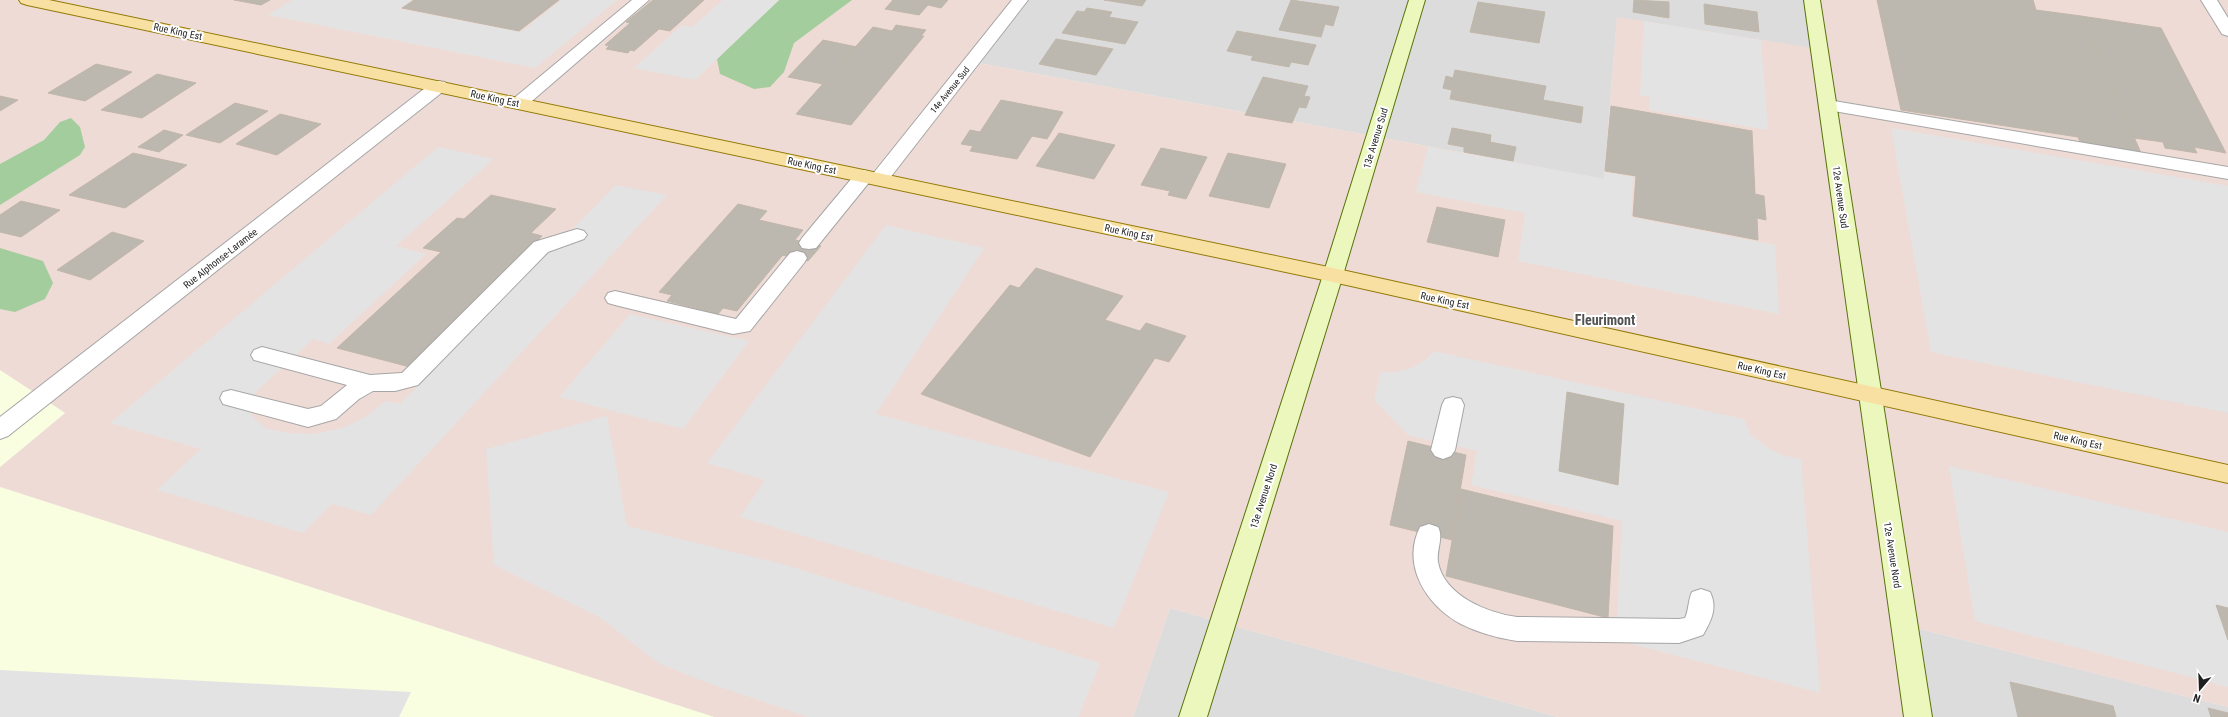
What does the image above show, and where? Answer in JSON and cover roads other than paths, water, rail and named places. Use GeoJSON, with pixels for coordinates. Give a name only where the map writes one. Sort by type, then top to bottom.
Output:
{"type":"FeatureCollection","features":[{"type":"Feature","properties":{"kind":"main road","name":"Rue King Est"},"geometry":{"type":"LineString","coordinates":[[27,0],[1333,275],[2228,474]]}},
{"type":"Feature","properties":{"kind":"main road","name":"13e Avenue Sud"},"geometry":{"type":"LineString","coordinates":[[1333,275],[1417,0]]}},
{"type":"Feature","properties":{"kind":"main road","name":"12e Avenue Sud"},"geometry":{"type":"LineString","coordinates":[[1812,0],[1869,394]]}},
{"type":"Feature","properties":{"kind":"main road","name":"13e Avenue Nord"},"geometry":{"type":"LineString","coordinates":[[1193,717],[1333,275]]}},
{"type":"Feature","properties":{"kind":"main road","name":"12e Avenue Nord"},"geometry":{"type":"LineString","coordinates":[[1869,394],[1918,717]]}},
{"type":"Feature","properties":{"kind":"street"},"geometry":{"type":"LineString","coordinates":[[519,103],[641,0]]}},
{"type":"Feature","properties":{"kind":"street","name":"14e Avenue Sud"},"geometry":{"type":"LineString","coordinates":[[615,298],[733,327],[742,326],[803,251],[872,178],[1020,0]]}},
{"type":"Feature","properties":{"kind":"street"},"geometry":{"type":"LineString","coordinates":[[2209,0],[2228,31]]}},
{"type":"Feature","properties":{"kind":"street","name":"Rue Alphonse-Laramée"},"geometry":{"type":"LineString","coordinates":[[0,430],[439,86]]}},
{"type":"Feature","properties":{"kind":"street"},"geometry":{"type":"LineString","coordinates":[[1828,105],[2228,173]]}},
{"type":"Feature","properties":{"kind":"street"},"geometry":{"type":"LineString","coordinates":[[262,355],[370,383],[395,383],[410,379],[541,247],[577,235]]}},
{"type":"Feature","properties":{"kind":"street"},"geometry":{"type":"LineString","coordinates":[[231,398],[308,418],[328,413],[352,393],[370,383]]}},
{"type":"Feature","properties":{"kind":"street"},"geometry":{"type":"LineString","coordinates":[[1444,450],[1453,405]]}},
{"type":"Feature","properties":{"kind":"street"},"geometry":{"type":"LineString","coordinates":[[1429,534],[1425,559],[1431,577],[1442,594],[1458,609],[1476,620],[1496,626],[1517,629],[1679,631],[1694,628],[1700,616],[1700,600]]}},
{"type":"Feature","properties":{"kind":"district","name":"Fleurimont"},"geometry":{"type":"Point","coordinates":[1605,320]}}]}
